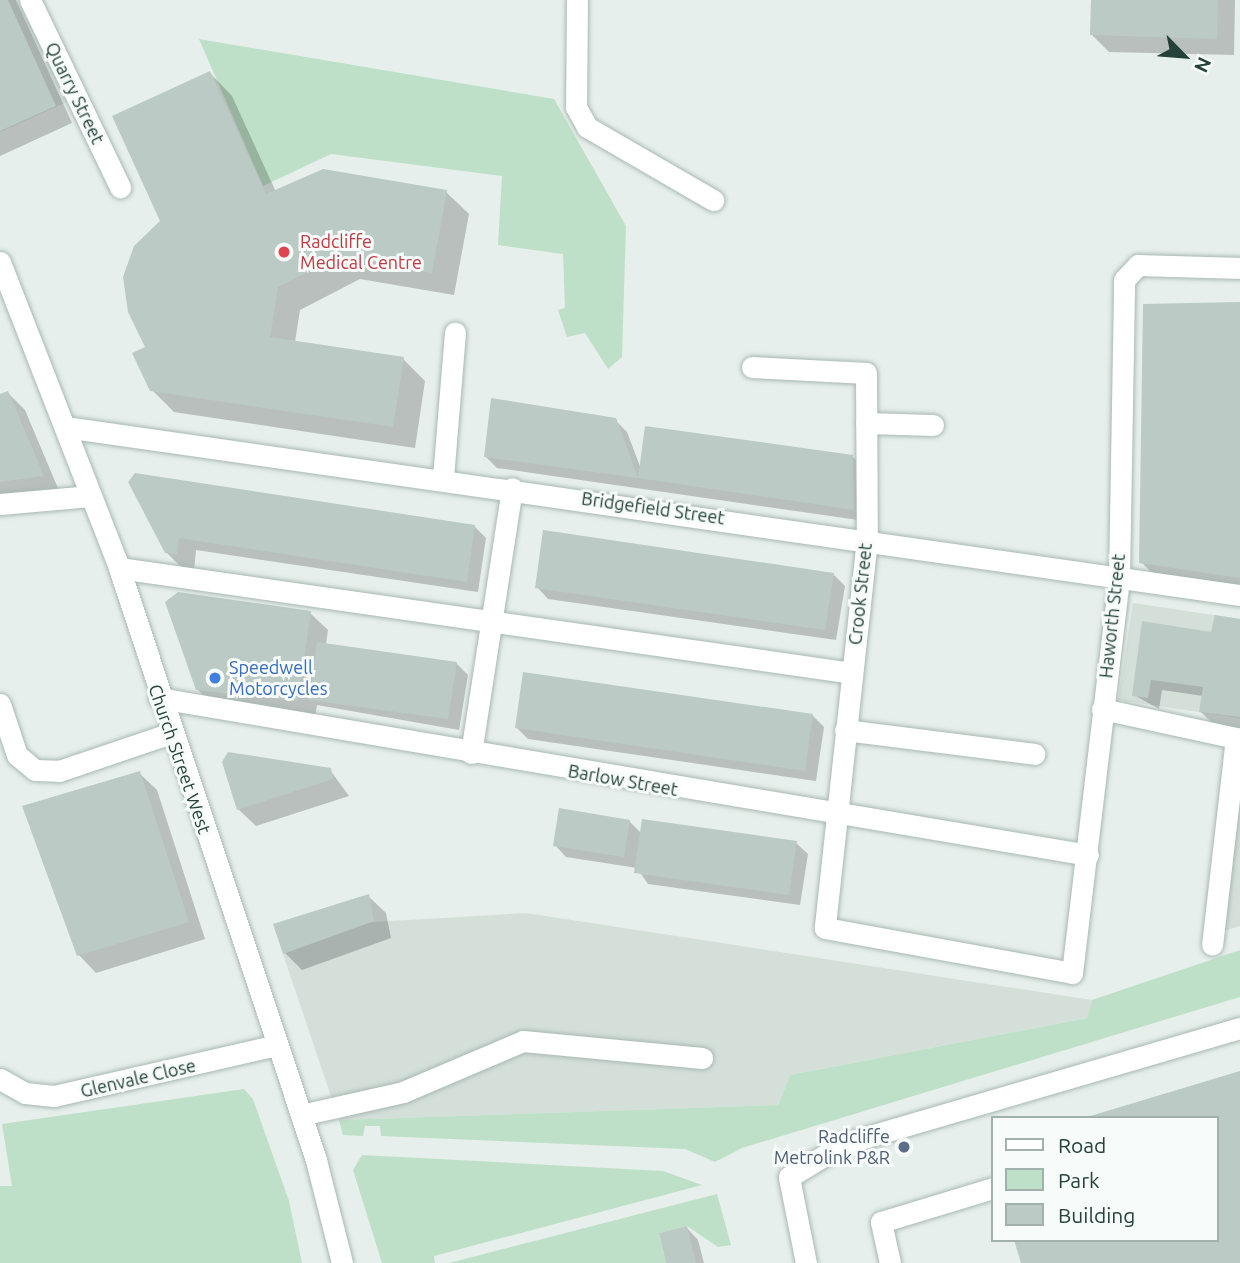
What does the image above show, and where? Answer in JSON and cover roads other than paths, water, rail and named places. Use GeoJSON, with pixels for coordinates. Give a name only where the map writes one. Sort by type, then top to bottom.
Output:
{"type":"FeatureCollection","features":[{"type":"Feature","properties":{"kind":"street","name":"Quarry Street"},"geometry":{"type":"LineString","coordinates":[[30,0],[120,187]]}},
{"type":"Feature","properties":{"kind":"street"},"geometry":{"type":"LineString","coordinates":[[577,0],[576,107],[587,127],[713,200]]}},
{"type":"Feature","properties":{"kind":"street","name":"Church Street West"},"geometry":{"type":"LineString","coordinates":[[0,262],[118,568],[159,698],[301,1115],[342,1263]]}},
{"type":"Feature","properties":{"kind":"street","name":"Haworth Street"},"geometry":{"type":"LineString","coordinates":[[1072,973],[1088,855],[1101,709],[1119,577],[1124,280],[1138,265],[1240,268]]}},
{"type":"Feature","properties":{"kind":"street"},"geometry":{"type":"LineString","coordinates":[[443,478],[455,332]]}},
{"type":"Feature","properties":{"kind":"street","name":"Crook Street"},"geometry":{"type":"LineString","coordinates":[[752,367],[866,373],[867,539],[825,928],[1072,973]]}},
{"type":"Feature","properties":{"kind":"street"},"geometry":{"type":"LineString","coordinates":[[866,423],[933,425]]}},
{"type":"Feature","properties":{"kind":"street","name":"Bridgefield Street"},"geometry":{"type":"LineString","coordinates":[[65,427],[443,478],[1240,595]]}},
{"type":"Feature","properties":{"kind":"street"},"geometry":{"type":"LineString","coordinates":[[471,753],[512,488]]}},
{"type":"Feature","properties":{"kind":"street"},"geometry":{"type":"LineString","coordinates":[[0,504],[91,496]]}},
{"type":"Feature","properties":{"kind":"street"},"geometry":{"type":"LineString","coordinates":[[118,568],[852,673]]}},
{"type":"Feature","properties":{"kind":"street","name":"Barlow Street"},"geometry":{"type":"LineString","coordinates":[[159,698],[835,816],[1088,855]]}},
{"type":"Feature","properties":{"kind":"street"},"geometry":{"type":"LineString","coordinates":[[0,704],[17,755],[35,770],[59,771],[171,733]]}},
{"type":"Feature","properties":{"kind":"street"},"geometry":{"type":"LineString","coordinates":[[1101,709],[1237,737],[1212,945]]}},
{"type":"Feature","properties":{"kind":"street"},"geometry":{"type":"LineString","coordinates":[[845,730],[1034,754]]}},
{"type":"Feature","properties":{"kind":"street"},"geometry":{"type":"LineString","coordinates":[[806,1263],[789,1177],[844,1144],[1240,1028]]}},
{"type":"Feature","properties":{"kind":"street"},"geometry":{"type":"LineString","coordinates":[[301,1115],[403,1092],[523,1041],[702,1058]]}},
{"type":"Feature","properties":{"kind":"street","name":"Glenvale Close"},"geometry":{"type":"LineString","coordinates":[[0,1079],[25,1093],[54,1097],[277,1045]]}},
{"type":"Feature","properties":{"kind":"street"},"geometry":{"type":"LineString","coordinates":[[890,1263],[880,1222],[992,1188]]}},
{"type":"Feature","properties":{"kind":"place","name":"Radcliffe Medical Centre"},"geometry":{"type":"Point","coordinates":[284,252]}},
{"type":"Feature","properties":{"kind":"place","name":"Speedwell Motorcycles"},"geometry":{"type":"Point","coordinates":[215,678]}},
{"type":"Feature","properties":{"kind":"place","name":"Radcliffe Metrolink P&R"},"geometry":{"type":"Point","coordinates":[904,1147]}}]}
